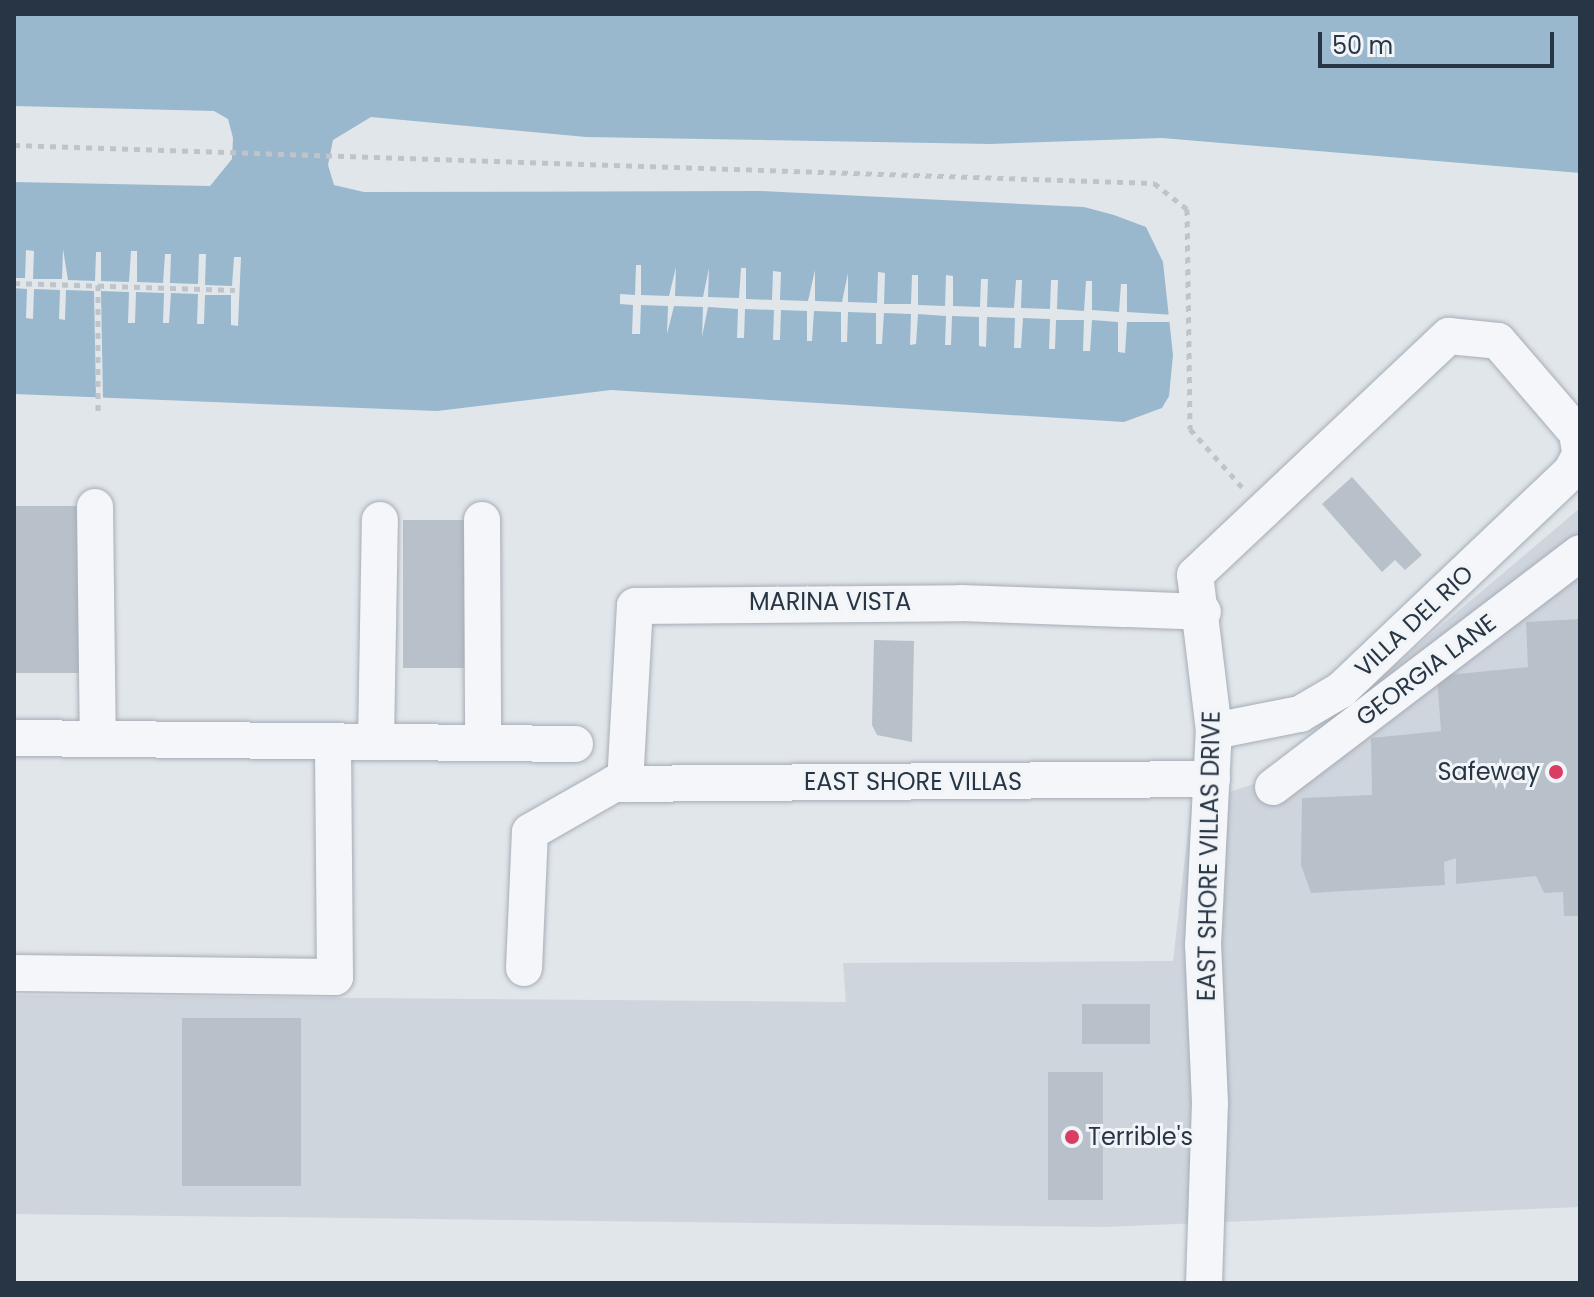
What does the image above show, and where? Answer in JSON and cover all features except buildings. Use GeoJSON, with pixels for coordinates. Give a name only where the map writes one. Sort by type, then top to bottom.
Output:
{"type":"FeatureCollection","features":[{"type":"Feature","properties":{"kind":"street"},"geometry":{"type":"LineString","coordinates":[[1263,510],[1449,336],[1498,341],[1577,433],[1580,453]]}},
{"type":"Feature","properties":{"kind":"street","name":"VILLA DEL RIO"},"geometry":{"type":"LineString","coordinates":[[1214,731],[1300,714],[1341,690],[1571,472],[1580,453]]}},
{"type":"Feature","properties":{"kind":"street"},"geometry":{"type":"LineString","coordinates":[[95,507],[98,738]]}},
{"type":"Feature","properties":{"kind":"street","name":"EAST SHORE VILLAS DRIVE"},"geometry":{"type":"LineString","coordinates":[[1204,1283],[1210,1103],[1203,945],[1214,731],[1203,612],[1195,575],[1263,510]]}},
{"type":"Feature","properties":{"kind":"street"},"geometry":{"type":"LineString","coordinates":[[376,742],[380,520]]}},
{"type":"Feature","properties":{"kind":"street"},"geometry":{"type":"LineString","coordinates":[[482,520],[483,743]]}},
{"type":"Feature","properties":{"kind":"street","name":"GEORGIA LANE"},"geometry":{"type":"LineString","coordinates":[[1273,787],[1580,553]]}},
{"type":"Feature","properties":{"kind":"street","name":"MARINA VISTA"},"geometry":{"type":"LineString","coordinates":[[620,784],[635,606],[946,603],[1203,612]]}},
{"type":"Feature","properties":{"kind":"street"},"geometry":{"type":"LineString","coordinates":[[14,738],[575,744]]}},
{"type":"Feature","properties":{"kind":"street"},"geometry":{"type":"LineString","coordinates":[[14,973],[335,977],[333,741]]}},
{"type":"Feature","properties":{"kind":"street","name":"EAST SHORE VILLAS"},"geometry":{"type":"LineString","coordinates":[[620,784],[1212,779]]}},
{"type":"Feature","properties":{"kind":"street"},"geometry":{"type":"LineString","coordinates":[[524,968],[530,832],[620,784]]}},
{"type":"Feature","properties":{"kind":"path"},"geometry":{"type":"LineString","coordinates":[[14,145],[1154,183],[1187,209],[1190,429],[1263,510]]}},
{"type":"Feature","properties":{"kind":"path"},"geometry":{"type":"LineString","coordinates":[[14,283],[235,290]]}},
{"type":"Feature","properties":{"kind":"path"},"geometry":{"type":"LineString","coordinates":[[98,285],[98,415]]}},
{"type":"Feature","properties":{"kind":"shaded area"},"geometry":{"type":"Polygon","coordinates":[[[1580,508],[1580,1207],[1104,1227],[14,1214],[14,995],[846,1002],[843,963],[1173,961],[1191,804],[1254,784],[1580,508]]]}},
{"type":"Feature","properties":{"kind":"water"},"geometry":{"type":"Polygon","coordinates":[[[14,14],[1580,14],[1580,173],[1162,138],[990,144],[586,137],[371,117],[333,140],[328,165],[334,185],[364,192],[760,191],[1084,207],[1114,215],[1146,227],[1163,262],[1173,355],[1169,396],[1162,408],[1124,422],[611,390],[437,411],[14,394],[14,182],[210,186],[232,159],[233,138],[228,119],[214,111],[14,106],[14,14]]]}},
{"type":"Feature","properties":{"kind":"pier"},"geometry":{"type":"Polygon","coordinates":[[[63,249],[68,280],[95,281],[96,252],[101,252],[101,281],[129,282],[131,251],[137,251],[137,282],[163,283],[165,254],[171,254],[170,283],[198,284],[199,254],[206,254],[205,285],[232,286],[234,257],[241,257],[238,326],[231,325],[231,295],[205,295],[204,324],[197,324],[198,294],[171,293],[169,323],[163,323],[164,293],[136,292],[135,323],[128,323],[129,292],[101,291],[103,398],[96,398],[94,291],[66,290],[65,320],[59,319],[60,290],[34,289],[33,319],[26,318],[27,289],[14,288],[14,278],[25,278],[26,250],[34,251],[33,279],[62,279],[63,249]]]}},
{"type":"Feature","properties":{"kind":"pier"},"geometry":{"type":"Polygon","coordinates":[[[636,265],[641,265],[641,295],[669,296],[676,267],[675,296],[703,297],[709,268],[708,297],[739,298],[741,268],[746,268],[746,299],[772,300],[773,271],[781,272],[780,300],[808,301],[815,270],[815,301],[842,302],[848,273],[848,302],[877,303],[878,272],[885,273],[884,304],[911,304],[912,275],[918,275],[918,305],[945,306],[946,275],[953,276],[953,306],[980,307],[981,279],[988,279],[987,307],[1014,308],[1016,280],[1022,280],[1021,308],[1050,309],[1051,280],[1058,280],[1057,309],[1084,311],[1086,281],[1092,281],[1092,310],[1119,312],[1121,284],[1127,284],[1127,312],[1175,315],[1175,322],[1127,322],[1125,353],[1118,352],[1118,322],[1092,320],[1090,351],[1083,351],[1084,320],[1056,320],[1055,349],[1049,349],[1050,319],[1023,318],[1021,348],[1014,348],[1015,318],[987,317],[986,347],[979,346],[979,317],[952,316],[951,345],[945,345],[946,316],[918,314],[916,344],[910,345],[911,314],[884,313],[882,344],[876,344],[876,313],[848,312],[847,342],[841,342],[841,312],[814,311],[812,341],[807,341],[807,311],[781,310],[780,340],[773,340],[774,310],[745,309],[744,338],[737,338],[738,309],[708,307],[702,337],[703,307],[674,306],[667,334],[668,306],[641,305],[640,334],[632,334],[633,305],[620,304],[620,294],[635,295],[636,265]]]}},
{"type":"Feature","properties":{"kind":"place","name":"Safeway"},"geometry":{"type":"Point","coordinates":[1556,772]}},
{"type":"Feature","properties":{"kind":"place","name":"Terrible's"},"geometry":{"type":"Point","coordinates":[1072,1137]}}]}
